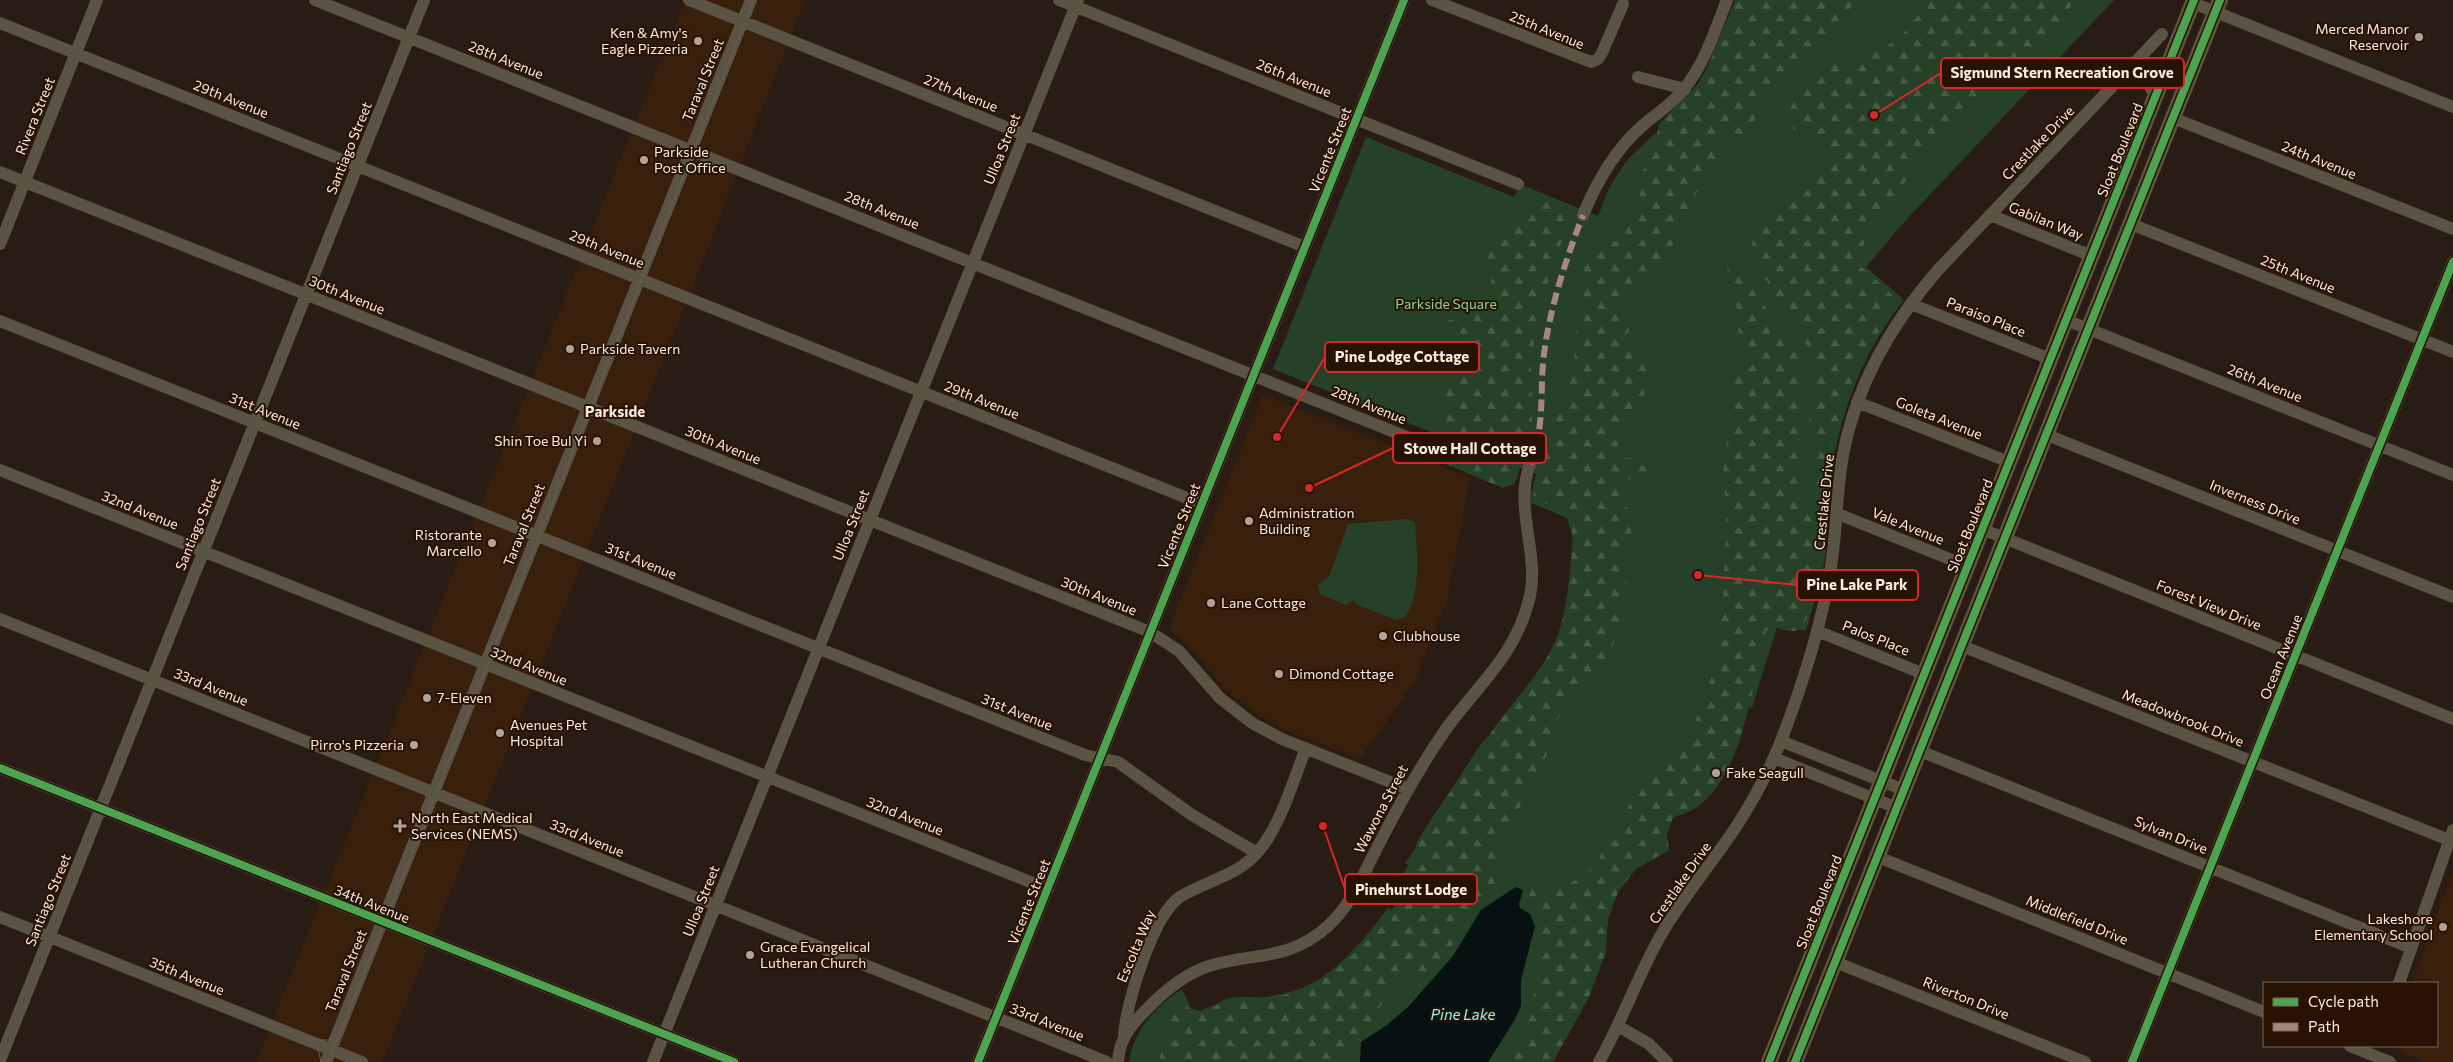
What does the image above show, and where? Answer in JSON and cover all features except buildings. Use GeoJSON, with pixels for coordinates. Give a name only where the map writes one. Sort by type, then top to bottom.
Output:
{"type":"FeatureCollection","features":[{"type":"Feature","properties":{"kind":"main road","name":"Sloat Boulevard"},"geometry":{"type":"LineString","coordinates":[[1769,1062],[2193,1]]}},
{"type":"Feature","properties":{"kind":"main road"},"geometry":{"type":"LineString","coordinates":[[1795,1062],[2218,6]]}},
{"type":"Feature","properties":{"kind":"main road"},"geometry":{"type":"LineString","coordinates":[[2125,74],[2135,72],[2144,76],[2156,94]]}},
{"type":"Feature","properties":{"kind":"street","name":"Rivera Street"},"geometry":{"type":"LineString","coordinates":[[0,244],[97,0]]}},
{"type":"Feature","properties":{"kind":"street","name":"28th Avenue"},"geometry":{"type":"LineString","coordinates":[[315,0],[1437,449]]}},
{"type":"Feature","properties":{"kind":"street","name":"Santiago Street"},"geometry":{"type":"LineString","coordinates":[[0,1060],[424,0]]}},
{"type":"Feature","properties":{"kind":"street","name":"27th Avenue"},"geometry":{"type":"LineString","coordinates":[[689,0],[1305,247]]}},
{"type":"Feature","properties":{"kind":"street","name":"Taraval Street"},"geometry":{"type":"LineString","coordinates":[[326,1062],[751,0]]}},
{"type":"Feature","properties":{"kind":"street","name":"26th Avenue"},"geometry":{"type":"LineString","coordinates":[[1059,0],[1076,3],[1518,184]]}},
{"type":"Feature","properties":{"kind":"street","name":"Vicente Street"},"geometry":{"type":"LineString","coordinates":[[978,1062],[1404,0]]}},
{"type":"Feature","properties":{"kind":"street","name":"25th Avenue"},"geometry":{"type":"LineString","coordinates":[[1432,0],[1583,60],[1595,61],[1602,53],[1623,4]]}},
{"type":"Feature","properties":{"kind":"street"},"geometry":{"type":"LineString","coordinates":[[1583,215],[1599,180],[1622,147],[1685,89],[1702,60],[1727,0]]}},
{"type":"Feature","properties":{"kind":"street"},"geometry":{"type":"LineString","coordinates":[[2193,1],[2218,6],[2453,107]]}},
{"type":"Feature","properties":{"kind":"street","name":"Ulloa Street"},"geometry":{"type":"LineString","coordinates":[[653,1062],[1076,3]]}},
{"type":"Feature","properties":{"kind":"street","name":"29th Avenue"},"geometry":{"type":"LineString","coordinates":[[0,23],[1202,504]]}},
{"type":"Feature","properties":{"kind":"street","name":"Crestlake Drive"},"geometry":{"type":"LineString","coordinates":[[1600,1062],[1658,942],[1742,819],[1781,741],[1817,631],[1830,573],[1843,456],[1858,402],[1878,358],[1911,304],[1943,264],[2162,34]]}},
{"type":"Feature","properties":{"kind":"street"},"geometry":{"type":"LineString","coordinates":[[1638,77],[1685,89]]}},
{"type":"Feature","properties":{"kind":"street","name":"24th Avenue"},"geometry":{"type":"LineString","coordinates":[[2173,118],[2453,230]]}},
{"type":"Feature","properties":{"kind":"street","name":"30th Avenue"},"geometry":{"type":"LineString","coordinates":[[0,172],[1150,632],[1180,651],[1212,690],[1244,718],[1267,731],[1306,748],[1408,789]]}},
{"type":"Feature","properties":{"kind":"street","name":"Gabilan Way"},"geometry":{"type":"LineString","coordinates":[[1990,215],[2092,256]]}},
{"type":"Feature","properties":{"kind":"street","name":"25th Avenue"},"geometry":{"type":"LineString","coordinates":[[2131,224],[2453,352]]}},
{"type":"Feature","properties":{"kind":"street","name":"Ocean Avenue"},"geometry":{"type":"LineString","coordinates":[[2132,1062],[2453,262]]}},
{"type":"Feature","properties":{"kind":"street","name":"Paraiso Place"},"geometry":{"type":"LineString","coordinates":[[1911,304],[2050,359]]}},
{"type":"Feature","properties":{"kind":"street","name":"26th Avenue"},"geometry":{"type":"LineString","coordinates":[[2066,320],[2453,475]]}},
{"type":"Feature","properties":{"kind":"street","name":"31st Avenue"},"geometry":{"type":"LineString","coordinates":[[0,321],[1085,755],[1118,762],[1192,815],[1257,853]]}},
{"type":"Feature","properties":{"kind":"street","name":"Goleta Avenue"},"geometry":{"type":"LineString","coordinates":[[1858,402],[2009,462]]}},
{"type":"Feature","properties":{"kind":"street","name":"Inverness Drive"},"geometry":{"type":"LineString","coordinates":[[2046,435],[2453,597]]}},
{"type":"Feature","properties":{"kind":"street","name":"Wawona Street"},"geometry":{"type":"LineString","coordinates":[[1118,1062],[1124,1036],[1161,995],[1188,976],[1218,964],[1282,952],[1311,939],[1327,926],[1353,896],[1408,789],[1447,728],[1508,653],[1520,630],[1531,591],[1534,571],[1522,498],[1524,481],[1530,464]]}},
{"type":"Feature","properties":{"kind":"street","name":"32nd Avenue"},"geometry":{"type":"LineString","coordinates":[[0,470],[1048,889]]}},
{"type":"Feature","properties":{"kind":"street","name":"Vale Avenue"},"geometry":{"type":"LineString","coordinates":[[1838,514],[1967,566]]}},
{"type":"Feature","properties":{"kind":"street","name":"Forest View Drive"},"geometry":{"type":"LineString","coordinates":[[1982,530],[2453,719]]}},
{"type":"Feature","properties":{"kind":"street","name":"33rd Avenue"},"geometry":{"type":"LineString","coordinates":[[0,619],[1107,1062]]}},
{"type":"Feature","properties":{"kind":"street","name":"Palos Place"},"geometry":{"type":"LineString","coordinates":[[1817,631],[1924,674]]}},
{"type":"Feature","properties":{"kind":"street","name":"Meadowbrook Drive"},"geometry":{"type":"LineString","coordinates":[[1962,646],[2253,762],[2451,835]]}},
{"type":"Feature","properties":{"kind":"street"},"geometry":{"type":"LineString","coordinates":[[1781,741],[1904,790]]}},
{"type":"Feature","properties":{"kind":"street","name":"Escolta Way"},"geometry":{"type":"LineString","coordinates":[[1124,1036],[1131,994],[1165,913],[1180,898],[1229,875],[1257,853],[1274,825],[1306,748]]}},
{"type":"Feature","properties":{"kind":"street","name":"Sylvan Drive"},"geometry":{"type":"LineString","coordinates":[[1920,751],[2412,948]]}},
{"type":"Feature","properties":{"kind":"street"},"geometry":{"type":"LineString","coordinates":[[1774,758],[1897,808]]}},
{"type":"Feature","properties":{"kind":"street","name":"34th Avenue"},"geometry":{"type":"LineString","coordinates":[[0,768],[734,1062]]}},
{"type":"Feature","properties":{"kind":"street"},"geometry":{"type":"LineString","coordinates":[[2399,982],[2451,835]]}},
{"type":"Feature","properties":{"kind":"street","name":"Middlefield Drive"},"geometry":{"type":"LineString","coordinates":[[1878,857],[2263,1012]]}},
{"type":"Feature","properties":{"kind":"street","name":"35th Avenue"},"geometry":{"type":"LineString","coordinates":[[0,917],[362,1062]]}},
{"type":"Feature","properties":{"kind":"street","name":"Riverton Drive"},"geometry":{"type":"LineString","coordinates":[[1835,962],[2085,1062]]}},
{"type":"Feature","properties":{"kind":"street"},"geometry":{"type":"LineString","coordinates":[[1618,1026],[1649,1044],[1667,1062]]}},
{"type":"Feature","properties":{"kind":"street"},"geometry":{"type":"LineString","coordinates":[[2353,1047],[2390,1062]]}},
{"type":"Feature","properties":{"kind":"shaded area"},"geometry":{"type":"Polygon","coordinates":[[[685,0],[805,0],[688,298],[382,1062],[256,1062],[685,0]]]}},
{"type":"Feature","properties":{"kind":"shaded area"},"geometry":{"type":"Polygon","coordinates":[[[1263,395],[1470,477],[1447,601],[1415,681],[1360,759],[1281,728],[1250,710],[1222,686],[1195,653],[1171,631],[1171,623],[1263,395]]]}},
{"type":"Feature","properties":{"kind":"shaded area","name":"Lakeshore Elementary School"},"geometry":{"type":"Polygon","coordinates":[[[2453,872],[2453,1062],[2422,1062],[2393,1047],[2438,1047],[2438,982],[2412,982],[2453,872]]]}},
{"type":"Feature","properties":{"kind":"green space","name":"Parkside Square"},"geometry":{"type":"Polygon","coordinates":[[[1735,0],[2114,0],[1906,220],[1866,267],[1904,300],[1875,343],[1863,365],[1845,413],[1838,438],[1829,489],[1824,566],[1806,631],[1778,624],[1752,708],[1727,698],[1608,899],[1523,1062],[1129,1062],[1135,1040],[1141,1029],[1155,1011],[1182,989],[1191,1008],[1200,1011],[1216,1004],[1237,1000],[1238,1003],[1287,993],[1315,982],[1350,954],[1388,908],[1392,910],[1403,888],[1398,885],[1408,865],[1405,863],[1416,848],[1417,842],[1428,824],[1479,747],[1498,728],[1564,639],[1575,547],[1567,518],[1531,503],[1531,493],[1536,474],[1273,369],[1366,137],[1514,197],[1520,184],[1598,216],[1609,188],[1627,160],[1653,135],[1677,118],[1705,72],[1735,0]]]}},
{"type":"Feature","properties":{"kind":"green space"},"geometry":{"type":"Polygon","coordinates":[[[1737,0],[1858,0],[1772,87],[1742,143],[1734,143],[1726,134],[1721,137],[1719,144],[1729,154],[1719,166],[1708,167],[1711,172],[1710,177],[1696,193],[1673,246],[1657,267],[1633,279],[1625,307],[1629,329],[1626,343],[1644,360],[1654,374],[1640,403],[1621,427],[1618,433],[1618,440],[1623,458],[1633,458],[1654,474],[1652,487],[1644,491],[1624,475],[1618,486],[1632,519],[1631,537],[1623,564],[1626,584],[1625,596],[1616,638],[1606,660],[1595,675],[1581,687],[1558,718],[1548,744],[1546,757],[1525,799],[1509,824],[1496,862],[1507,882],[1501,888],[1486,895],[1464,918],[1452,946],[1441,962],[1424,975],[1412,972],[1390,992],[1380,1006],[1371,1027],[1345,1050],[1342,1062],[1158,1062],[1171,1021],[1175,1013],[1185,1005],[1194,1011],[1206,1013],[1223,1000],[1230,998],[1277,996],[1302,990],[1333,972],[1373,934],[1399,900],[1407,882],[1417,842],[1495,727],[1537,673],[1551,649],[1557,637],[1565,608],[1573,538],[1570,521],[1566,514],[1551,505],[1538,502],[1534,495],[1555,421],[1573,375],[1582,262],[1593,243],[1619,241],[1626,218],[1639,204],[1643,171],[1654,150],[1659,124],[1702,80],[1737,0]]]}},
{"type":"Feature","properties":{"kind":"green space"},"geometry":{"type":"Polygon","coordinates":[[[1928,0],[2075,0],[2057,27],[1980,103],[1953,123],[1922,156],[1860,250],[1861,266],[1892,295],[1893,308],[1860,364],[1845,398],[1833,438],[1827,485],[1823,489],[1818,489],[1814,483],[1810,434],[1810,397],[1814,372],[1813,359],[1811,352],[1783,309],[1761,269],[1753,246],[1753,239],[1756,233],[1769,220],[1810,188],[1830,158],[1829,153],[1791,127],[1787,121],[1787,113],[1810,77],[1834,62],[1867,56],[1894,42],[1910,27],[1928,0]]]}},
{"type":"Feature","properties":{"kind":"green space"},"geometry":{"type":"Polygon","coordinates":[[[1543,198],[1564,205],[1569,214],[1567,231],[1558,250],[1536,321],[1531,369],[1532,423],[1517,478],[1514,484],[1503,488],[1448,465],[1441,460],[1442,414],[1457,359],[1454,343],[1444,330],[1447,321],[1476,313],[1484,305],[1492,278],[1481,254],[1487,238],[1508,235],[1520,211],[1536,200],[1543,198]]]}},
{"type":"Feature","properties":{"kind":"green space"},"geometry":{"type":"Polygon","coordinates":[[[1737,259],[1744,263],[1770,316],[1801,355],[1804,369],[1798,401],[1799,465],[1803,495],[1819,530],[1820,543],[1804,628],[1792,631],[1772,626],[1766,631],[1744,725],[1726,772],[1713,791],[1697,807],[1673,818],[1667,834],[1669,850],[1636,869],[1618,892],[1608,920],[1606,952],[1589,997],[1553,1062],[1504,1062],[1527,1027],[1537,981],[1539,919],[1528,893],[1531,889],[1547,890],[1567,885],[1584,876],[1598,861],[1619,819],[1646,783],[1687,738],[1700,711],[1714,669],[1721,637],[1727,516],[1723,474],[1731,409],[1733,369],[1743,363],[1742,342],[1738,329],[1741,318],[1730,291],[1727,267],[1730,262],[1737,259]]]}},
{"type":"Feature","properties":{"kind":"green space"},"geometry":{"type":"Polygon","coordinates":[[[1407,519],[1415,522],[1417,571],[1414,596],[1405,617],[1396,620],[1356,604],[1353,600],[1346,605],[1320,594],[1318,585],[1329,577],[1348,524],[1407,519]]]}},
{"type":"Feature","properties":{"kind":"water","name":"Pine Lake"},"geometry":{"type":"Polygon","coordinates":[[[1516,887],[1523,890],[1519,904],[1520,908],[1530,914],[1535,926],[1521,980],[1521,1006],[1514,1021],[1488,1062],[1360,1062],[1361,1042],[1387,1025],[1408,1007],[1453,956],[1481,910],[1516,887]]]}},
{"type":"Feature","properties":{"kind":"tram line"},"geometry":{"type":"LineString","coordinates":[[328,1062],[754,0]]}},
{"type":"Feature","properties":{"kind":"tram line"},"geometry":{"type":"LineString","coordinates":[[223,1005],[313,1040],[328,1040],[340,1031]]}},
{"type":"Feature","properties":{"kind":"tram line"},"geometry":{"type":"LineString","coordinates":[[308,1039],[318,1049],[321,1062]]}},
{"type":"Feature","properties":{"kind":"marked path"},"geometry":{"type":"LineString","coordinates":[[1530,464],[1540,422],[1544,354],[1550,319],[1565,266],[1583,215]]}},
{"type":"Feature","properties":{"kind":"cycle path"},"geometry":{"type":"LineString","coordinates":[[978,1062],[1404,0]]}},
{"type":"Feature","properties":{"kind":"cycle path"},"geometry":{"type":"LineString","coordinates":[[1769,1062],[2194,0]]}},
{"type":"Feature","properties":{"kind":"cycle path"},"geometry":{"type":"LineString","coordinates":[[1795,1062],[2220,0]]}},
{"type":"Feature","properties":{"kind":"cycle path"},"geometry":{"type":"LineString","coordinates":[[2132,1062],[2453,262]]}},
{"type":"Feature","properties":{"kind":"cycle path"},"geometry":{"type":"LineString","coordinates":[[0,768],[734,1062]]}},
{"type":"Feature","properties":{"kind":"place","name":"Merced Manor Reservoir"},"geometry":{"type":"Point","coordinates":[2419,37]}},
{"type":"Feature","properties":{"kind":"place","name":"Ken & Amy's Eagle Pizzeria"},"geometry":{"type":"Point","coordinates":[698,41]}},
{"type":"Feature","properties":{"kind":"place","name":"Sigmund Stern Recreation Grove"},"geometry":{"type":"Point","coordinates":[1874,115]}},
{"type":"Feature","properties":{"kind":"place","name":"Parkside Post Office"},"geometry":{"type":"Point","coordinates":[644,160]}},
{"type":"Feature","properties":{"kind":"place","name":"Parkside Tavern"},"geometry":{"type":"Point","coordinates":[570,349]}},
{"type":"Feature","properties":{"kind":"place","name":"Pine Lodge Cottage"},"geometry":{"type":"Point","coordinates":[1277,437]}},
{"type":"Feature","properties":{"kind":"place","name":"Shin Toe Bul Yi"},"geometry":{"type":"Point","coordinates":[597,441]}},
{"type":"Feature","properties":{"kind":"place","name":"Stowe Hall Cottage"},"geometry":{"type":"Point","coordinates":[1309,488]}},
{"type":"Feature","properties":{"kind":"place","name":"Administration Building"},"geometry":{"type":"Point","coordinates":[1249,521]}},
{"type":"Feature","properties":{"kind":"place","name":"Ristorante Marcello"},"geometry":{"type":"Point","coordinates":[492,543]}},
{"type":"Feature","properties":{"kind":"place","name":"Pine Lake Park"},"geometry":{"type":"Point","coordinates":[1698,575]}},
{"type":"Feature","properties":{"kind":"place","name":"Lane Cottage"},"geometry":{"type":"Point","coordinates":[1211,603]}},
{"type":"Feature","properties":{"kind":"place","name":"Clubhouse"},"geometry":{"type":"Point","coordinates":[1383,636]}},
{"type":"Feature","properties":{"kind":"place","name":"Dimond Cottage"},"geometry":{"type":"Point","coordinates":[1279,674]}},
{"type":"Feature","properties":{"kind":"place","name":"7-Eleven"},"geometry":{"type":"Point","coordinates":[427,698]}},
{"type":"Feature","properties":{"kind":"place","name":"Avenues Pet Hospital"},"geometry":{"type":"Point","coordinates":[500,733]}},
{"type":"Feature","properties":{"kind":"place","name":"Pirro's Pizzeria"},"geometry":{"type":"Point","coordinates":[414,745]}},
{"type":"Feature","properties":{"kind":"place","name":"Fake Seagull"},"geometry":{"type":"Point","coordinates":[1716,773]}},
{"type":"Feature","properties":{"kind":"place","name":"North East Medical Services (NEMS)"},"geometry":{"type":"Point","coordinates":[400,826]}},
{"type":"Feature","properties":{"kind":"place","name":"Pinehurst Lodge"},"geometry":{"type":"Point","coordinates":[1323,826]}},
{"type":"Feature","properties":{"kind":"place","name":"Lakeshore Elementary School"},"geometry":{"type":"Point","coordinates":[2443,927]}},
{"type":"Feature","properties":{"kind":"place","name":"Grace Evangelical Lutheran Church"},"geometry":{"type":"Point","coordinates":[750,955]}},
{"type":"Feature","properties":{"kind":"district","name":"Parkside"},"geometry":{"type":"Point","coordinates":[615,412]}}]}
